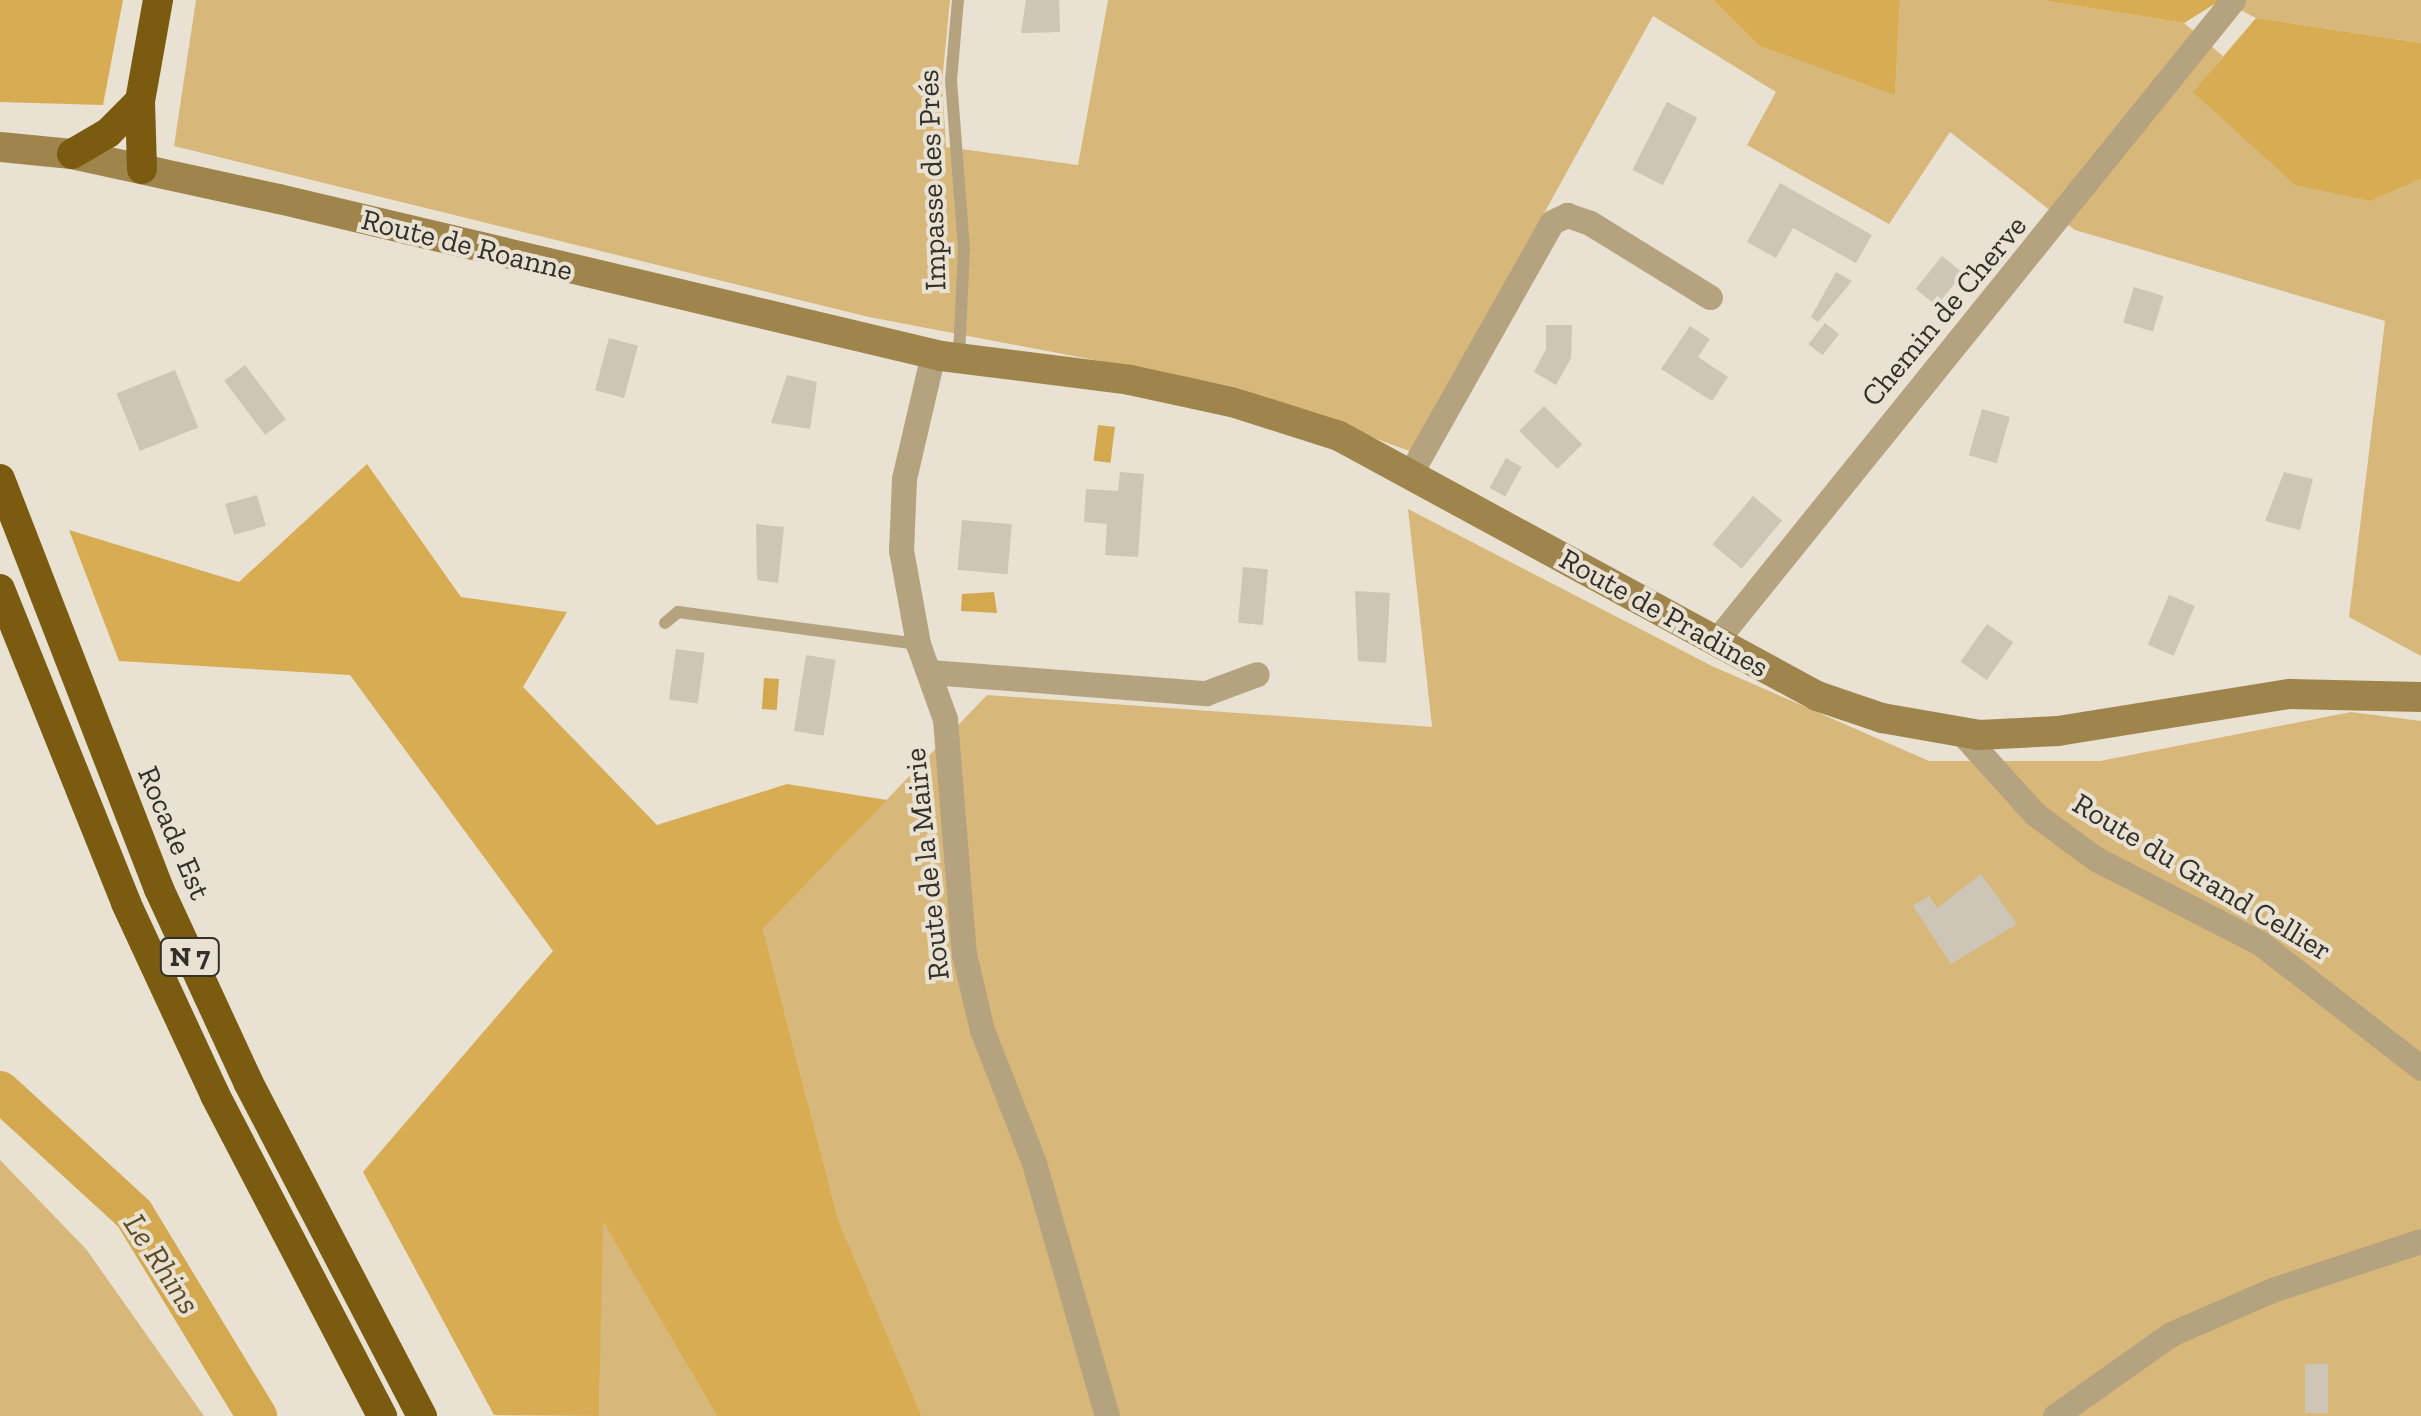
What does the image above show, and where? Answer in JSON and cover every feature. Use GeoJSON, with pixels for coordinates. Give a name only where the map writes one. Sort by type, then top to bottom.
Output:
{"type":"FeatureCollection","features":[{"type":"Feature","properties":{"kind":"highway"},"geometry":{"type":"LineString","coordinates":[[142,169],[140,101],[158,0]]}},
{"type":"Feature","properties":{"kind":"highway"},"geometry":{"type":"LineString","coordinates":[[72,154],[108,134],[140,101]]}},
{"type":"Feature","properties":{"kind":"highway","name":"Rocade Est"},"geometry":{"type":"LineString","coordinates":[[0,479],[78,694],[159,889],[248,1082],[422,1416]]}},
{"type":"Feature","properties":{"kind":"highway","name":"N 7"},"geometry":{"type":"LineString","coordinates":[[3,605],[166,990],[382,1416]]}},
{"type":"Feature","properties":{"kind":"street","name":"Chemin de Cherve"},"geometry":{"type":"LineString","coordinates":[[1715,642],[2227,9]]}},
{"type":"Feature","properties":{"kind":"street","name":"Route de Roanne"},"geometry":{"type":"LineString","coordinates":[[0,148],[72,154],[142,169],[946,356]]}},
{"type":"Feature","properties":{"kind":"street"},"geometry":{"type":"LineString","coordinates":[[1410,474],[1552,222],[1567,215],[1590,223],[1710,296]]}},
{"type":"Feature","properties":{"kind":"street","name":"Route de Pradines"},"geometry":{"type":"LineString","coordinates":[[946,356],[1232,402],[1338,436],[1817,696],[1882,718],[1960,731],[2058,730],[2290,694],[2421,697]]}},
{"type":"Feature","properties":{"kind":"street","name":"Route de la Mairie"},"geometry":{"type":"LineString","coordinates":[[946,356],[902,514],[901,550],[918,644],[945,718],[964,954],[982,1030],[1034,1163],[1107,1416]]}},
{"type":"Feature","properties":{"kind":"street"},"geometry":{"type":"LineString","coordinates":[[930,672],[1206,693],[1257,674]]}},
{"type":"Feature","properties":{"kind":"street","name":"Route du Grand Cellier"},"geometry":{"type":"LineString","coordinates":[[1960,731],[2035,814],[2066,836],[2260,942],[2421,1068]]}},
{"type":"Feature","properties":{"kind":"street"},"geometry":{"type":"LineString","coordinates":[[2055,1416],[2172,1334],[2272,1290],[2421,1241]]}},
{"type":"Feature","properties":{"kind":"lane","name":"Impasse des Prés"},"geometry":{"type":"LineString","coordinates":[[946,356],[964,249],[951,80],[958,0]]}},
{"type":"Feature","properties":{"kind":"lane"},"geometry":{"type":"LineString","coordinates":[[665,623],[678,612],[918,644]]}},
{"type":"Feature","properties":{"kind":"shaded area"},"geometry":{"type":"Polygon","coordinates":[[[0,0],[123,0],[103,105],[0,102],[0,0]]]}},
{"type":"Feature","properties":{"kind":"shaded area"},"geometry":{"type":"Polygon","coordinates":[[[196,0],[950,0],[942,82],[946,147],[1078,165],[1108,0],[1713,0],[1759,46],[1895,94],[1900,0],[2041,0],[2184,23],[2223,56],[2194,93],[2371,201],[2421,179],[2421,656],[2349,617],[2385,321],[2075,230],[1950,132],[1889,224],[1747,145],[1776,92],[1653,16],[1412,452],[1236,387],[869,317],[174,146],[196,0]]]}},
{"type":"Feature","properties":{"kind":"shaded area"},"geometry":{"type":"Polygon","coordinates":[[[1713,0],[1900,0],[1895,95],[1759,46],[1713,0]]]}},
{"type":"Feature","properties":{"kind":"shaded area"},"geometry":{"type":"Polygon","coordinates":[[[2041,0],[2221,0],[2184,23],[2041,0]]]}},
{"type":"Feature","properties":{"kind":"shaded area"},"geometry":{"type":"Polygon","coordinates":[[[2221,0],[2421,0],[2421,43],[2256,18],[2221,0]]]}},
{"type":"Feature","properties":{"kind":"shaded area"},"geometry":{"type":"Polygon","coordinates":[[[2256,18],[2421,43],[2421,179],[2371,201],[2295,185],[2193,92],[2256,18]]]}},
{"type":"Feature","properties":{"kind":"shaded area"},"geometry":{"type":"Polygon","coordinates":[[[1098,425],[1115,427],[1110,463],[1094,461],[1098,425]]]}},
{"type":"Feature","properties":{"kind":"shaded area"},"geometry":{"type":"Polygon","coordinates":[[[367,464],[461,597],[567,612],[523,687],[657,825],[787,784],[887,800],[763,929],[838,1219],[922,1416],[717,1416],[603,1222],[599,1416],[494,1415],[363,1172],[553,951],[350,675],[119,661],[69,530],[239,582],[367,464]]]}},
{"type":"Feature","properties":{"kind":"shaded area"},"geometry":{"type":"Polygon","coordinates":[[[1408,509],[1712,666],[1929,761],[2100,761],[2351,712],[2421,721],[2421,1416],[922,1416],[838,1219],[763,929],[987,695],[1432,727],[1408,509]]]}},
{"type":"Feature","properties":{"kind":"shaded area"},"geometry":{"type":"Polygon","coordinates":[[[994,592],[997,613],[961,611],[962,594],[994,592]]]}},
{"type":"Feature","properties":{"kind":"shaded area"},"geometry":{"type":"Polygon","coordinates":[[[764,678],[779,679],[777,710],[762,709],[764,678]]]}},
{"type":"Feature","properties":{"kind":"shaded area"},"geometry":{"type":"Polygon","coordinates":[[[0,1160],[86,1249],[204,1416],[0,1416],[0,1160]]]}},
{"type":"Feature","properties":{"kind":"shaded area"},"geometry":{"type":"Polygon","coordinates":[[[602,1220],[717,1416],[599,1416],[602,1220]]]}},
{"type":"Feature","properties":{"kind":"building"},"geometry":{"type":"Polygon","coordinates":[[[1026,0],[1059,0],[1060,32],[1021,33],[1026,0]]]}},
{"type":"Feature","properties":{"kind":"building"},"geometry":{"type":"Polygon","coordinates":[[[1667,102],[1697,117],[1663,185],[1632,170],[1667,102]]]}},
{"type":"Feature","properties":{"kind":"building"},"geometry":{"type":"Polygon","coordinates":[[[1780,183],[1872,235],[1856,263],[1793,228],[1776,258],[1747,242],[1780,183]]]}},
{"type":"Feature","properties":{"kind":"building"},"geometry":{"type":"Polygon","coordinates":[[[1942,256],[1963,273],[1937,306],[1916,289],[1942,256]]]}},
{"type":"Feature","properties":{"kind":"building"},"geometry":{"type":"Polygon","coordinates":[[[1836,272],[1852,281],[1818,322],[1811,317],[1836,272]]]}},
{"type":"Feature","properties":{"kind":"building"},"geometry":{"type":"Polygon","coordinates":[[[2134,287],[2164,296],[2153,331],[2123,322],[2134,287]]]}},
{"type":"Feature","properties":{"kind":"building"},"geometry":{"type":"Polygon","coordinates":[[[1825,323],[1839,334],[1823,355],[1808,344],[1825,323]]]}},
{"type":"Feature","properties":{"kind":"building"},"geometry":{"type":"Polygon","coordinates":[[[1546,325],[1572,325],[1571,358],[1556,385],[1534,372],[1546,349],[1546,325]]]}},
{"type":"Feature","properties":{"kind":"building"},"geometry":{"type":"Polygon","coordinates":[[[1690,326],[1710,339],[1698,357],[1728,377],[1712,401],[1661,369],[1690,326]]]}},
{"type":"Feature","properties":{"kind":"building"},"geometry":{"type":"Polygon","coordinates":[[[609,338],[638,346],[624,398],[595,390],[609,338]]]}},
{"type":"Feature","properties":{"kind":"building"},"geometry":{"type":"Polygon","coordinates":[[[245,365],[286,419],[265,435],[224,381],[245,365]]]}},
{"type":"Feature","properties":{"kind":"building"},"geometry":{"type":"Polygon","coordinates":[[[175,370],[198,427],[140,451],[117,394],[175,370]]]}},
{"type":"Feature","properties":{"kind":"building"},"geometry":{"type":"Polygon","coordinates":[[[787,375],[817,382],[810,429],[771,423],[787,375]]]}},
{"type":"Feature","properties":{"kind":"building"},"geometry":{"type":"Polygon","coordinates":[[[1544,406],[1582,444],[1557,469],[1519,431],[1544,406]]]}},
{"type":"Feature","properties":{"kind":"building"},"geometry":{"type":"Polygon","coordinates":[[[1982,409],[2010,417],[1997,463],[1969,455],[1982,409]]]}},
{"type":"Feature","properties":{"kind":"building"},"geometry":{"type":"Polygon","coordinates":[[[1506,458],[1522,467],[1505,496],[1490,488],[1506,458]]]}},
{"type":"Feature","properties":{"kind":"building"},"geometry":{"type":"Polygon","coordinates":[[[1120,472],[1144,474],[1138,557],[1105,555],[1107,524],[1084,522],[1086,489],[1118,491],[1120,472]]]}},
{"type":"Feature","properties":{"kind":"building"},"geometry":{"type":"Polygon","coordinates":[[[2284,472],[2313,479],[2300,530],[2265,521],[2284,472]]]}},
{"type":"Feature","properties":{"kind":"building"},"geometry":{"type":"Polygon","coordinates":[[[257,495],[266,526],[234,535],[225,504],[257,495]]]}},
{"type":"Feature","properties":{"kind":"building"},"geometry":{"type":"Polygon","coordinates":[[[1753,496],[1782,520],[1742,569],[1713,544],[1753,496]]]}},
{"type":"Feature","properties":{"kind":"building"},"geometry":{"type":"Polygon","coordinates":[[[962,520],[1012,524],[1007,574],[958,570],[962,520]]]}},
{"type":"Feature","properties":{"kind":"building"},"geometry":{"type":"Polygon","coordinates":[[[756,524],[784,527],[778,583],[757,580],[756,524]]]}},
{"type":"Feature","properties":{"kind":"building"},"geometry":{"type":"Polygon","coordinates":[[[1243,567],[1268,569],[1263,625],[1238,623],[1243,567]]]}},
{"type":"Feature","properties":{"kind":"building"},"geometry":{"type":"Polygon","coordinates":[[[1355,591],[1390,593],[1386,663],[1358,661],[1355,591]]]}},
{"type":"Feature","properties":{"kind":"building"},"geometry":{"type":"Polygon","coordinates":[[[2169,595],[2195,606],[2174,656],[2148,645],[2169,595]]]}},
{"type":"Feature","properties":{"kind":"building"},"geometry":{"type":"Polygon","coordinates":[[[1987,624],[2013,642],[1987,680],[1961,662],[1987,624]]]}},
{"type":"Feature","properties":{"kind":"building"},"geometry":{"type":"Polygon","coordinates":[[[676,649],[705,653],[698,704],[669,700],[676,649]]]}},
{"type":"Feature","properties":{"kind":"building"},"geometry":{"type":"Polygon","coordinates":[[[806,655],[836,660],[824,736],[794,731],[806,655]]]}},
{"type":"Feature","properties":{"kind":"building"},"geometry":{"type":"Polygon","coordinates":[[[1981,874],[2017,924],[1951,964],[1913,906],[1929,896],[1937,908],[1981,874]]]}},
{"type":"Feature","properties":{"kind":"building"},"geometry":{"type":"Polygon","coordinates":[[[2305,1364],[2328,1364],[2328,1413],[2305,1413],[2305,1364]]]}},
{"type":"Feature","properties":{"kind":"waterway","name":"Le Rhins"},"geometry":{"type":"LineString","coordinates":[[0,1091],[134,1214],[257,1416]]}}]}
